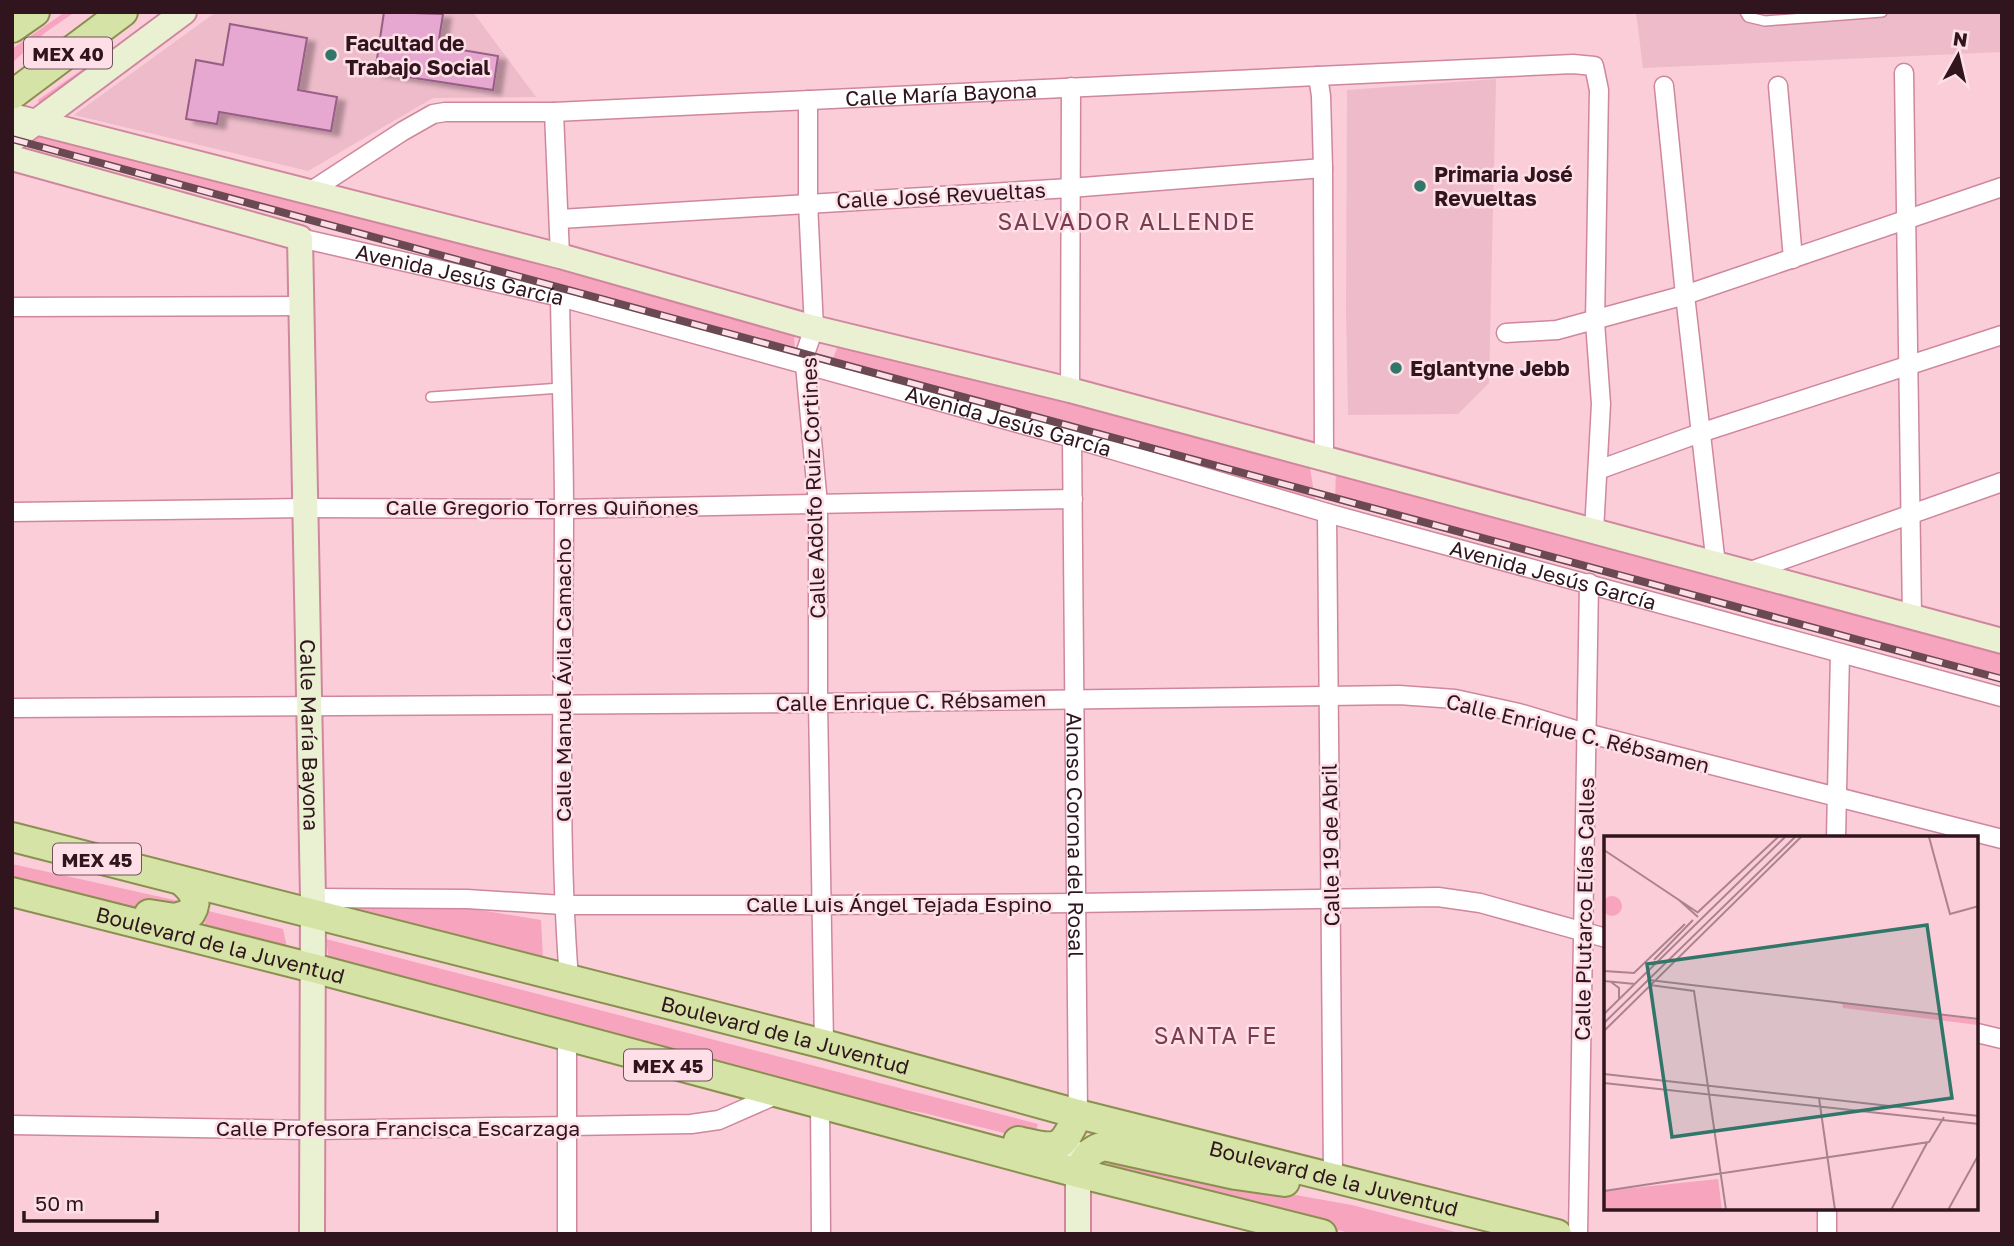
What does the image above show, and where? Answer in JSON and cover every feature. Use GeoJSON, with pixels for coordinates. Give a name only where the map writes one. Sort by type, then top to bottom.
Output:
{"type":"FeatureCollection","features":[{"type":"Feature","properties":{"kind":"main road"},"geometry":{"type":"LineString","coordinates":[[12,26],[20,12]]}},
{"type":"Feature","properties":{"kind":"main road","name":"MEX 40"},"geometry":{"type":"LineString","coordinates":[[12,26],[35,12]]}},
{"type":"Feature","properties":{"kind":"main road"},"geometry":{"type":"LineString","coordinates":[[12,78],[49,44],[94,12]]}},
{"type":"Feature","properties":{"kind":"main road","name":"MEX 40"},"geometry":{"type":"LineString","coordinates":[[12,94],[123,12]]}},
{"type":"Feature","properties":{"kind":"main road","name":"Boulevard de la Juventud"},"geometry":{"type":"LineString","coordinates":[[12,837],[183,882],[313,906],[569,979],[824,1044],[1078,1114],[1557,1234]]}},
{"type":"Feature","properties":{"kind":"main road"},"geometry":{"type":"LineString","coordinates":[[14,892],[175,918],[191,913],[195,903],[193,893],[183,882]]}},
{"type":"Feature","properties":{"kind":"main road","name":"Boulevard de la Juventud"},"geometry":{"type":"LineString","coordinates":[[14,892],[313,968],[1078,1173],[1322,1234]]}},
{"type":"Feature","properties":{"kind":"main road"},"geometry":{"type":"LineString","coordinates":[[882,1121],[914,1117],[1042,1146],[1057,1146],[1067,1138],[1078,1114]]}},
{"type":"Feature","properties":{"kind":"main road"},"geometry":{"type":"LineString","coordinates":[[1078,1173],[1093,1149],[1104,1146],[1236,1175],[1293,1184],[1325,1176]]}},
{"type":"Feature","properties":{"kind":"street"},"geometry":{"type":"LineString","coordinates":[[12,140],[24,119],[184,12]]}},
{"type":"Feature","properties":{"kind":"street","name":"Calle María Bayona"},"geometry":{"type":"LineString","coordinates":[[311,191],[403,131],[433,114],[445,112],[554,112],[1573,64],[1594,66],[1599,90],[1595,322]]}},
{"type":"Feature","properties":{"kind":"street"},"geometry":{"type":"LineString","coordinates":[[1903,73],[1912,618]]}},
{"type":"Feature","properties":{"kind":"street"},"geometry":{"type":"LineString","coordinates":[[1318,76],[1323,168],[1324,457]]}},
{"type":"Feature","properties":{"kind":"street"},"geometry":{"type":"LineString","coordinates":[[1664,86],[1716,565]]}},
{"type":"Feature","properties":{"kind":"street"},"geometry":{"type":"LineString","coordinates":[[1778,86],[1793,259]]}},
{"type":"Feature","properties":{"kind":"street"},"geometry":{"type":"LineString","coordinates":[[1070,390],[1071,87]]}},
{"type":"Feature","properties":{"kind":"street","name":"Calle Adolfo Ruiz Cortines"},"geometry":{"type":"LineString","coordinates":[[808,100],[808,203],[814,328],[805,354],[805,365],[818,504],[818,703],[824,1044]]}},
{"type":"Feature","properties":{"kind":"street"},"geometry":{"type":"LineString","coordinates":[[554,112],[560,256]]}},
{"type":"Feature","properties":{"kind":"street","name":"Avenida Jesús García"},"geometry":{"type":"LineString","coordinates":[[24,119],[560,256],[814,328],[1070,390],[1912,618],[2000,639]]}},
{"type":"Feature","properties":{"kind":"street","name":"Avenida Jesús García"},"geometry":{"type":"LineString","coordinates":[[12,158],[300,238],[559,298],[1072,438],[1327,513],[2002,697]]}},
{"type":"Feature","properties":{"kind":"street","name":"Calle José Revueltas"},"geometry":{"type":"LineString","coordinates":[[559,219],[1070,188],[1323,168]]}},
{"type":"Feature","properties":{"kind":"street"},"geometry":{"type":"LineString","coordinates":[[1506,333],[1557,330],[1595,322],[1685,295],[2002,187]]}},
{"type":"Feature","properties":{"kind":"street","name":"Calle María Bayona"},"geometry":{"type":"LineString","coordinates":[[300,238],[313,906],[312,1234]]}},
{"type":"Feature","properties":{"kind":"street","name":"Calle Manuel Ávila Camacho"},"geometry":{"type":"LineString","coordinates":[[559,298],[564,509],[561,704],[563,905],[569,979]]}},
{"type":"Feature","properties":{"kind":"street"},"geometry":{"type":"LineString","coordinates":[[12,307],[301,306]]}},
{"type":"Feature","properties":{"kind":"street"},"geometry":{"type":"LineString","coordinates":[[1594,531],[1601,404],[1595,322]]}},
{"type":"Feature","properties":{"kind":"street"},"geometry":{"type":"LineString","coordinates":[[1598,470],[1700,433],[2002,335]]}},
{"type":"Feature","properties":{"kind":"street","name":"Alonso Corona del Rosal"},"geometry":{"type":"LineString","coordinates":[[1072,438],[1079,1234]]}},
{"type":"Feature","properties":{"kind":"street"},"geometry":{"type":"LineString","coordinates":[[1746,573],[2002,482]]}},
{"type":"Feature","properties":{"kind":"street","name":"Calle Gregorio Torres Quiñones"},"geometry":{"type":"LineString","coordinates":[[12,512],[305,508],[564,509],[1073,499]]}},
{"type":"Feature","properties":{"kind":"street","name":"Calle 19 de Abril"},"geometry":{"type":"LineString","coordinates":[[1325,1176],[1330,898],[1327,513]]}},
{"type":"Feature","properties":{"kind":"street","name":"Calle Plutarco Elías Calles"},"geometry":{"type":"LineString","coordinates":[[1578,1234],[1588,583]]}},
{"type":"Feature","properties":{"kind":"street"},"geometry":{"type":"LineString","coordinates":[[1836,836],[1840,653]]}},
{"type":"Feature","properties":{"kind":"street","name":"Calle Enrique C. Rébsamen"},"geometry":{"type":"LineString","coordinates":[[12,708],[818,703],[1399,695],[1455,699],[1519,713],[1586,733],[2002,839]]}},
{"type":"Feature","properties":{"kind":"street","name":"Calle Luis Ángel Tejada Espino"},"geometry":{"type":"LineString","coordinates":[[313,906],[467,899],[563,905],[821,905],[1438,897],[1480,903],[1604,937]]}},
{"type":"Feature","properties":{"kind":"street"},"geometry":{"type":"LineString","coordinates":[[1979,1033],[2002,1039]]}},
{"type":"Feature","properties":{"kind":"street"},"geometry":{"type":"LineString","coordinates":[[567,1038],[567,1234]]}},
{"type":"Feature","properties":{"kind":"street","name":"Calle Profesora Francisca Escarzaga"},"geometry":{"type":"LineString","coordinates":[[12,1125],[311,1130],[691,1124],[719,1120],[778,1094]]}},
{"type":"Feature","properties":{"kind":"street"},"geometry":{"type":"LineString","coordinates":[[820,1104],[821,1234]]}},
{"type":"Feature","properties":{"kind":"street"},"geometry":{"type":"LineString","coordinates":[[1826,1234],[1827,1211]]}},
{"type":"Feature","properties":{"kind":"lane"},"geometry":{"type":"LineString","coordinates":[[1747,15],[1765,21],[1777,21],[1882,12]]}},
{"type":"Feature","properties":{"kind":"lane"},"geometry":{"type":"LineString","coordinates":[[431,397],[561,388]]}},
{"type":"Feature","properties":{"kind":"shaded area"},"geometry":{"type":"Polygon","coordinates":[[[65,12],[75,12],[46,32],[12,63],[12,49],[65,12]]]}},
{"type":"Feature","properties":{"kind":"shaded area"},"geometry":{"type":"Polygon","coordinates":[[[166,12],[40,106],[38,100],[166,12]]]}},
{"type":"Feature","properties":{"kind":"shaded area","name":"Facultad de Trabajo Social"},"geometry":{"type":"Polygon","coordinates":[[[216,12],[473,12],[536,97],[433,98],[308,171],[74,115],[216,12]]]}},
{"type":"Feature","properties":{"kind":"shaded area"},"geometry":{"type":"Polygon","coordinates":[[[1636,12],[2002,12],[2002,52],[1643,68],[1636,12]]]}},
{"type":"Feature","properties":{"kind":"shaded area","name":"Primaria José Revueltas"},"geometry":{"type":"Polygon","coordinates":[[[1496,79],[1489,383],[1458,414],[1348,415],[1347,90],[1496,79]]]}},
{"type":"Feature","properties":{"kind":"shaded area"},"geometry":{"type":"Polygon","coordinates":[[[44,131],[794,334],[795,352],[30,146],[44,131]]]}},
{"type":"Feature","properties":{"kind":"shaded area"},"geometry":{"type":"Polygon","coordinates":[[[839,343],[1309,461],[1315,500],[832,361],[839,343]]]}},
{"type":"Feature","properties":{"kind":"shaded area"},"geometry":{"type":"Polygon","coordinates":[[[1336,468],[2002,649],[2002,683],[1335,502],[1336,468]]]}},
{"type":"Feature","properties":{"kind":"shaded area"},"geometry":{"type":"Polygon","coordinates":[[[12,864],[179,901],[174,908],[126,909],[12,880],[12,864]]]}},
{"type":"Feature","properties":{"kind":"shaded area"},"geometry":{"type":"Polygon","coordinates":[[[419,900],[541,920],[543,959],[334,913],[355,903],[419,900]]]}},
{"type":"Feature","properties":{"kind":"shaded area"},"geometry":{"type":"Polygon","coordinates":[[[208,911],[283,929],[288,952],[203,930],[208,911]]]}},
{"type":"Feature","properties":{"kind":"shaded area"},"geometry":{"type":"Polygon","coordinates":[[[326,939],[1038,1124],[1032,1140],[924,1113],[789,1088],[329,961],[326,939]]]}},
{"type":"Feature","properties":{"kind":"shaded area"},"geometry":{"type":"Polygon","coordinates":[[[1112,1154],[1245,1186],[1352,1205],[1463,1234],[1353,1234],[1109,1171],[1112,1154]]]}},
{"type":"Feature","properties":{"kind":"building"},"geometry":{"type":"Polygon","coordinates":[[[384,12],[443,14],[438,46],[498,56],[493,90],[375,72],[384,12]]]}},
{"type":"Feature","properties":{"kind":"building"},"geometry":{"type":"Polygon","coordinates":[[[230,24],[307,38],[298,90],[337,97],[331,131],[219,112],[217,124],[186,119],[196,60],[223,65],[230,24]]]}},
{"type":"Feature","properties":{"kind":"railway"},"geometry":{"type":"LineString","coordinates":[[12,139],[2002,679]]}},
{"type":"Feature","properties":{"kind":"place","name":"Facultad de Trabajo Social"},"geometry":{"type":"Point","coordinates":[331,55]}},
{"type":"Feature","properties":{"kind":"place","name":"Primaria José Revueltas"},"geometry":{"type":"Point","coordinates":[1420,186]}},
{"type":"Feature","properties":{"kind":"place","name":"Eglantyne Jebb"},"geometry":{"type":"Point","coordinates":[1396,368]}},
{"type":"Feature","properties":{"kind":"district","name":"SALVADOR ALLENDE"},"geometry":{"type":"Point","coordinates":[1127,221]}},
{"type":"Feature","properties":{"kind":"district","name":"SANTA FE"},"geometry":{"type":"Point","coordinates":[1216,1035]}}]}
